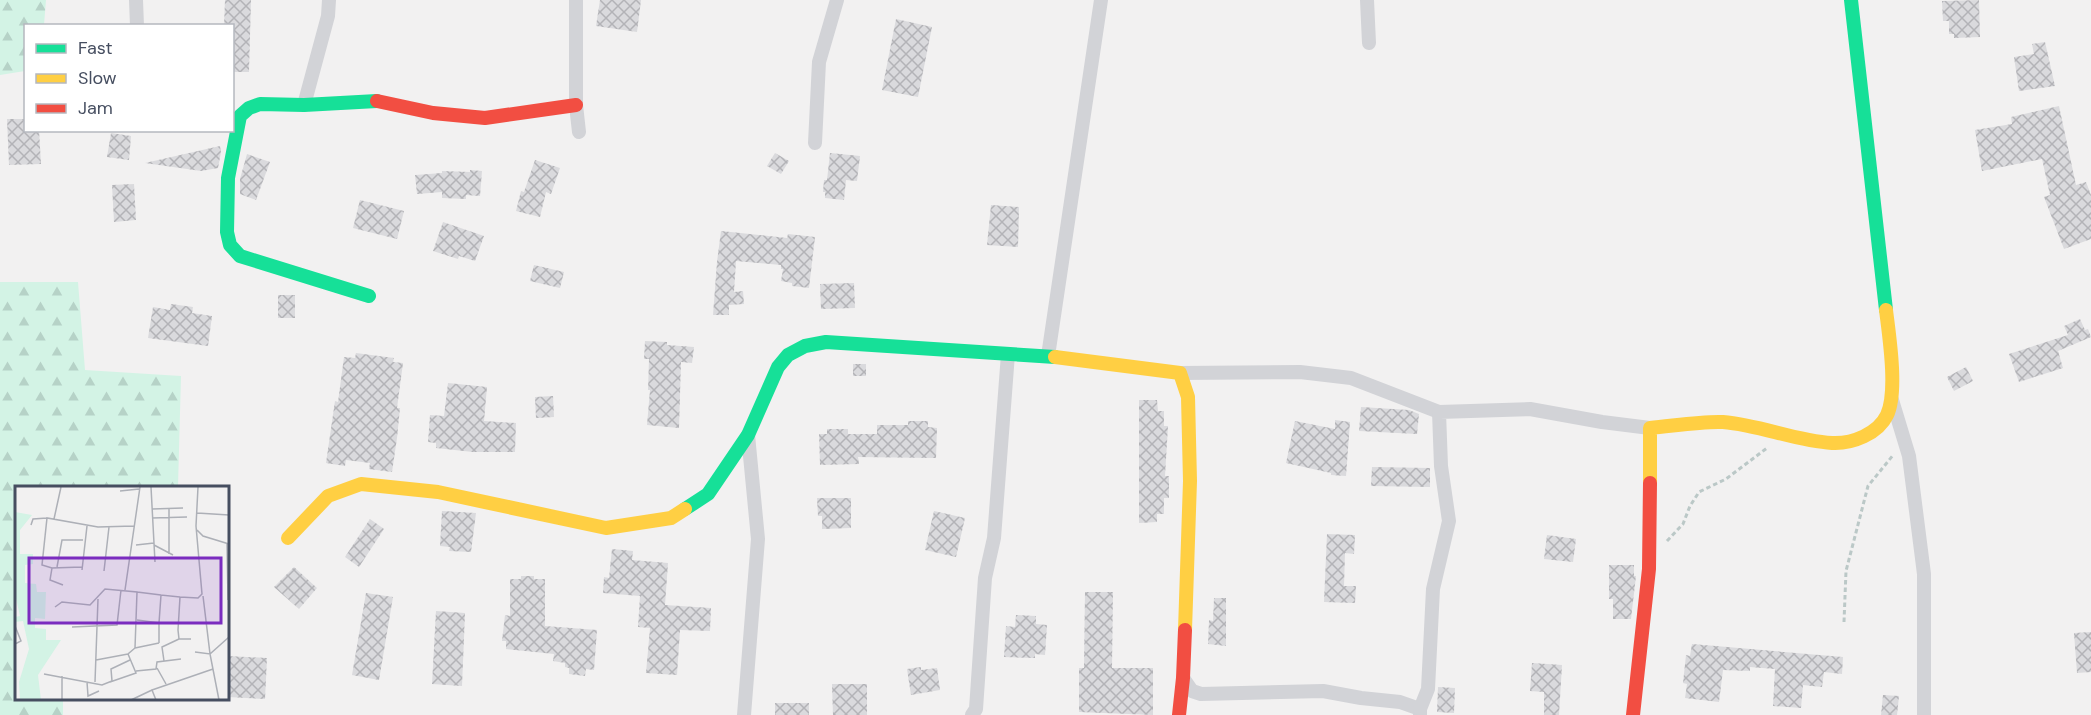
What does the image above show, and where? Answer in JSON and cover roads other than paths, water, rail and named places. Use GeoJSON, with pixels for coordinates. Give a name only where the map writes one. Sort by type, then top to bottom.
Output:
{"type":"FeatureCollection","features":[{"type":"Feature","properties":{"kind":"street"},"geometry":{"type":"LineString","coordinates":[[136,0],[137,24]]}},
{"type":"Feature","properties":{"kind":"street"},"geometry":{"type":"LineString","coordinates":[[304,105],[328,16],[329,0]]}},
{"type":"Feature","properties":{"kind":"street"},"geometry":{"type":"LineString","coordinates":[[576,0],[576,105],[579,132]]}},
{"type":"Feature","properties":{"kind":"street"},"geometry":{"type":"LineString","coordinates":[[815,143],[819,62],[837,0]]}},
{"type":"Feature","properties":{"kind":"street"},"geometry":{"type":"LineString","coordinates":[[1048,356],[1101,0]]}},
{"type":"Feature","properties":{"kind":"street"},"geometry":{"type":"LineString","coordinates":[[1367,0],[1369,43]]}},
{"type":"Feature","properties":{"kind":"street"},"geometry":{"type":"LineString","coordinates":[[1851,0],[1874,187],[1887,325],[1891,398],[1909,456],[1924,574],[1924,715]]}},
{"type":"Feature","properties":{"kind":"street"},"geometry":{"type":"LineString","coordinates":[[369,296],[240,256],[230,245],[226,232],[228,178],[240,116],[249,108],[260,104],[304,105],[382,101],[433,113],[484,118],[576,105]]}},
{"type":"Feature","properties":{"kind":"street"},"geometry":{"type":"LineString","coordinates":[[234,105],[249,108]]}},
{"type":"Feature","properties":{"kind":"street"},"geometry":{"type":"LineString","coordinates":[[288,538],[328,496],[361,484],[438,492],[606,528],[671,518],[708,494],[748,435],[778,366],[788,355],[805,346],[826,342],[1048,356],[1180,373],[1300,372],[1351,378],[1439,412],[1530,409],[1650,428],[1723,422],[1831,443],[1845,443],[1863,436],[1880,425],[1888,412],[1891,398]]}},
{"type":"Feature","properties":{"kind":"street"},"geometry":{"type":"LineString","coordinates":[[972,715],[976,709],[985,578],[994,538],[1008,354]]}},
{"type":"Feature","properties":{"kind":"street"},"geometry":{"type":"LineString","coordinates":[[1179,715],[1183,678],[1190,481],[1188,397],[1180,373]]}},
{"type":"Feature","properties":{"kind":"street"},"geometry":{"type":"LineString","coordinates":[[1183,678],[1192,691],[1201,694],[1323,691],[1400,702],[1420,712],[1428,689],[1433,589],[1449,521],[1441,466],[1439,412]]}},
{"type":"Feature","properties":{"kind":"street"},"geometry":{"type":"LineString","coordinates":[[1633,715],[1649,569],[1650,428]]}},
{"type":"Feature","properties":{"kind":"street"},"geometry":{"type":"LineString","coordinates":[[744,715],[758,539],[748,435]]}}]}
